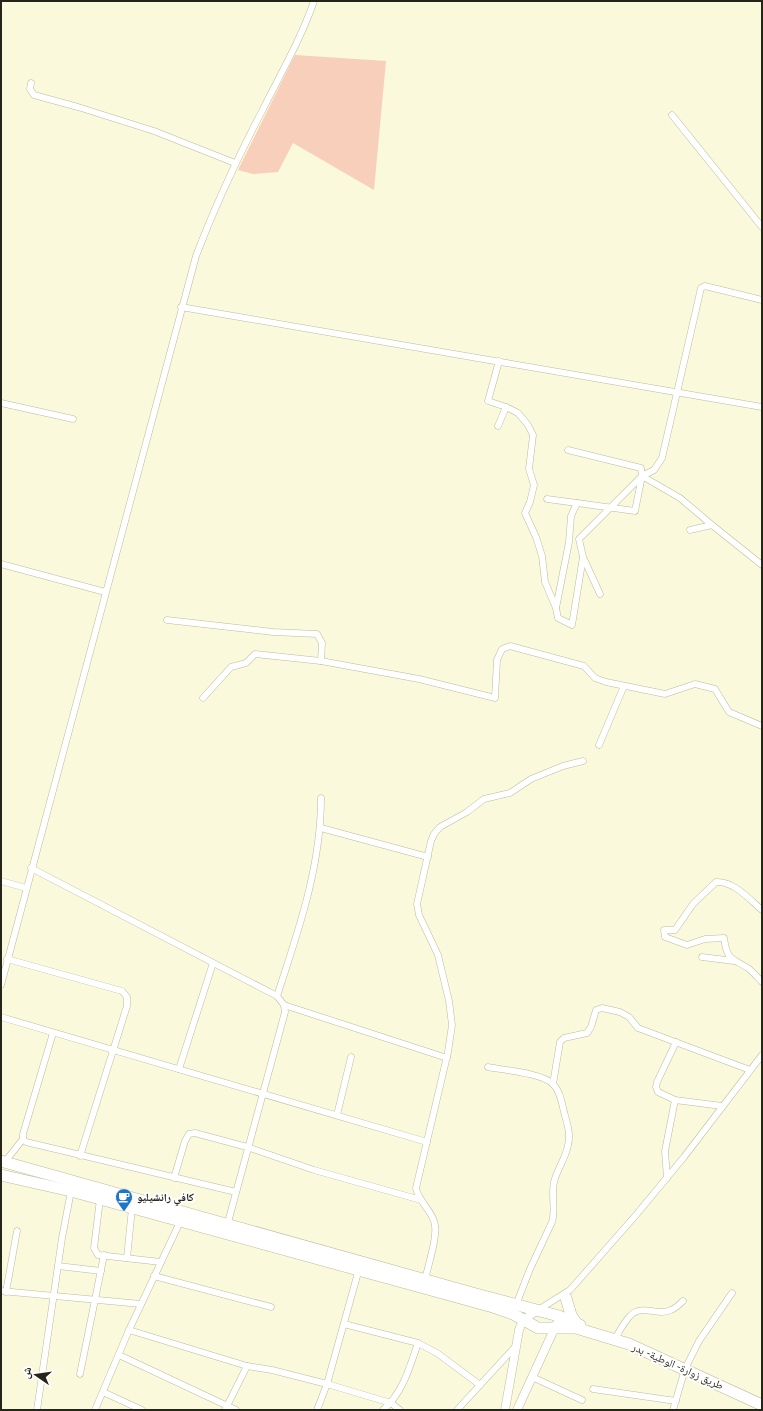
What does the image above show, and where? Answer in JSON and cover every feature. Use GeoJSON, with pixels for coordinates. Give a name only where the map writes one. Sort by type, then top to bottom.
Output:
{"type":"FeatureCollection","features":[{"type":"Feature","properties":{"kind":"highway"},"geometry":{"type":"LineString","coordinates":[[2,1162],[513,1314],[538,1328],[546,1329],[568,1327],[592,1332]]}},
{"type":"Feature","properties":{"kind":"highway"},"geometry":{"type":"LineString","coordinates":[[1,1175],[71,1191],[180,1222],[226,1229],[538,1310],[576,1322],[592,1332]]}},
{"type":"Feature","properties":{"kind":"highway"},"geometry":{"type":"LineString","coordinates":[[568,1294],[571,1315],[576,1322]]}},
{"type":"Feature","properties":{"kind":"highway","name":"طريق زوارة- الوطية- بدر"},"geometry":{"type":"LineString","coordinates":[[592,1332],[637,1347],[685,1369],[758,1406]]}},
{"type":"Feature","properties":{"kind":"street"},"geometry":{"type":"LineString","coordinates":[[1,985],[181,307],[196,256],[213,212],[235,163],[301,34],[314,1]]}},
{"type":"Feature","properties":{"kind":"street"},"geometry":{"type":"LineString","coordinates":[[31,83],[30,89],[34,95],[154,131],[235,163]]}},
{"type":"Feature","properties":{"kind":"street"},"geometry":{"type":"LineString","coordinates":[[672,115],[762,227]]}},
{"type":"Feature","properties":{"kind":"street"},"geometry":{"type":"LineString","coordinates":[[600,594],[583,557],[579,539],[608,508],[642,476],[654,470],[662,458],[701,288],[705,286],[762,300]]}},
{"type":"Feature","properties":{"kind":"street"},"geometry":{"type":"LineString","coordinates":[[181,307],[499,361],[677,394],[762,407]]}},
{"type":"Feature","properties":{"kind":"street"},"geometry":{"type":"LineString","coordinates":[[499,361],[488,401],[518,413],[534,435],[529,469],[534,485],[530,502],[525,513],[536,537],[542,556],[546,582],[556,608],[558,618],[572,625],[583,557]]}},
{"type":"Feature","properties":{"kind":"street"},"geometry":{"type":"LineString","coordinates":[[1,403],[72,419]]}},
{"type":"Feature","properties":{"kind":"street"},"geometry":{"type":"LineString","coordinates":[[498,426],[506,407]]}},
{"type":"Feature","properties":{"kind":"street"},"geometry":{"type":"LineString","coordinates":[[546,500],[635,511],[642,476],[641,468],[568,450]]}},
{"type":"Feature","properties":{"kind":"street"},"geometry":{"type":"LineString","coordinates":[[642,476],[680,498],[762,565]]}},
{"type":"Feature","properties":{"kind":"street"},"geometry":{"type":"LineString","coordinates":[[556,608],[569,542],[571,516],[577,503]]}},
{"type":"Feature","properties":{"kind":"street"},"geometry":{"type":"LineString","coordinates":[[690,530],[712,525]]}},
{"type":"Feature","properties":{"kind":"street"},"geometry":{"type":"LineString","coordinates":[[1,564],[105,592]]}},
{"type":"Feature","properties":{"kind":"street"},"geometry":{"type":"LineString","coordinates":[[166,620],[273,632],[317,634],[322,643],[321,661]]}},
{"type":"Feature","properties":{"kind":"street"},"geometry":{"type":"LineString","coordinates":[[203,698],[231,667],[246,663],[255,654],[321,661],[419,679],[495,698],[497,660],[502,649],[510,646],[584,666],[595,678],[624,686],[665,694],[695,684],[714,689],[728,712],[762,726]]}},
{"type":"Feature","properties":{"kind":"street"},"geometry":{"type":"LineString","coordinates":[[600,745],[624,686]]}},
{"type":"Feature","properties":{"kind":"street"},"geometry":{"type":"LineString","coordinates":[[425,1280],[435,1226],[431,1215],[417,1194],[416,1188],[447,1058],[452,1025],[450,1008],[438,955],[419,915],[417,904],[434,834],[440,827],[467,812],[484,800],[510,793],[531,779],[563,766],[583,761]]}},
{"type":"Feature","properties":{"kind":"street"},"geometry":{"type":"LineString","coordinates":[[277,996],[303,916],[321,828],[321,798]]}},
{"type":"Feature","properties":{"kind":"street"},"geometry":{"type":"LineString","coordinates":[[321,828],[428,857]]}},
{"type":"Feature","properties":{"kind":"street"},"geometry":{"type":"LineString","coordinates":[[31,868],[277,996],[284,1005],[285,1012],[247,1147],[226,1229]]}},
{"type":"Feature","properties":{"kind":"street"},"geometry":{"type":"LineString","coordinates":[[1,881],[26,888]]}},
{"type":"Feature","properties":{"kind":"street"},"geometry":{"type":"LineString","coordinates":[[734,961],[726,952],[724,938],[706,939],[687,945],[665,936],[664,930],[675,930],[693,904],[716,882],[724,882],[740,892],[762,910]]}},
{"type":"Feature","properties":{"kind":"street"},"geometry":{"type":"LineString","coordinates":[[702,957],[734,961],[750,969],[762,982]]}},
{"type":"Feature","properties":{"kind":"street"},"geometry":{"type":"LineString","coordinates":[[7,959],[122,991],[127,997],[127,1006],[114,1050],[80,1156]]}},
{"type":"Feature","properties":{"kind":"street"},"geometry":{"type":"LineString","coordinates":[[179,1069],[213,964]]}},
{"type":"Feature","properties":{"kind":"street"},"geometry":{"type":"LineString","coordinates":[[284,1005],[447,1058]]}},
{"type":"Feature","properties":{"kind":"street"},"geometry":{"type":"LineString","coordinates":[[553,1084],[560,1042],[564,1038],[587,1033],[590,1030],[594,1015],[598,1008],[620,1012],[629,1017],[638,1028],[750,1070]]}},
{"type":"Feature","properties":{"kind":"street"},"geometry":{"type":"LineString","coordinates":[[1,1018],[427,1142]]}},
{"type":"Feature","properties":{"kind":"street"},"geometry":{"type":"LineString","coordinates":[[2,1162],[23,1140],[23,1134],[52,1033]]}},
{"type":"Feature","properties":{"kind":"street"},"geometry":{"type":"LineString","coordinates":[[676,1042],[656,1087],[658,1092],[662,1096],[675,1100],[722,1106]]}},
{"type":"Feature","properties":{"kind":"street"},"geometry":{"type":"LineString","coordinates":[[517,1410],[556,1328],[568,1294],[667,1178],[762,1055]]}},
{"type":"Feature","properties":{"kind":"street"},"geometry":{"type":"LineString","coordinates":[[336,1115],[351,1057]]}},
{"type":"Feature","properties":{"kind":"street"},"geometry":{"type":"LineString","coordinates":[[488,1067],[529,1075],[547,1080],[553,1084],[558,1092],[568,1125],[568,1145],[554,1182],[552,1199],[554,1215],[552,1222],[530,1269],[516,1305]]}},
{"type":"Feature","properties":{"kind":"street"},"geometry":{"type":"LineString","coordinates":[[667,1178],[665,1151],[675,1100]]}},
{"type":"Feature","properties":{"kind":"street"},"geometry":{"type":"LineString","coordinates":[[174,1178],[185,1141],[189,1134],[195,1133],[247,1147],[314,1170],[421,1200]]}},
{"type":"Feature","properties":{"kind":"street"},"geometry":{"type":"LineString","coordinates":[[23,1140],[80,1156],[236,1192]]}},
{"type":"Feature","properties":{"kind":"street"},"geometry":{"type":"LineString","coordinates":[[37,1410],[58,1266],[71,1191]]}},
{"type":"Feature","properties":{"kind":"street"},"geometry":{"type":"LineString","coordinates":[[100,1199],[94,1248],[98,1255],[161,1262]]}},
{"type":"Feature","properties":{"kind":"street"},"geometry":{"type":"LineString","coordinates":[[127,1258],[132,1208]]}},
{"type":"Feature","properties":{"kind":"street"},"geometry":{"type":"LineString","coordinates":[[95,1410],[129,1330],[180,1222]]}},
{"type":"Feature","properties":{"kind":"street"},"geometry":{"type":"LineString","coordinates":[[16,1231],[3,1292],[141,1304]]}},
{"type":"Feature","properties":{"kind":"street"},"geometry":{"type":"LineString","coordinates":[[80,1374],[104,1255]]}},
{"type":"Feature","properties":{"kind":"street"},"geometry":{"type":"LineString","coordinates":[[58,1266],[101,1271]]}},
{"type":"Feature","properties":{"kind":"street"},"geometry":{"type":"LineString","coordinates":[[317,1410],[327,1384],[359,1269]]}},
{"type":"Feature","properties":{"kind":"street"},"geometry":{"type":"LineString","coordinates":[[154,1276],[271,1307]]}},
{"type":"Feature","properties":{"kind":"street"},"geometry":{"type":"LineString","coordinates":[[673,1410],[685,1369],[699,1341],[732,1293]]}},
{"type":"Feature","properties":{"kind":"street"},"geometry":{"type":"LineString","coordinates":[[505,1410],[515,1347],[523,1320],[568,1294]]}},
{"type":"Feature","properties":{"kind":"street"},"geometry":{"type":"LineString","coordinates":[[615,1339],[630,1316],[635,1312],[646,1310],[664,1312],[671,1311],[683,1300]]}},
{"type":"Feature","properties":{"kind":"street"},"geometry":{"type":"LineString","coordinates":[[344,1324],[418,1342],[437,1353],[480,1385]]}},
{"type":"Feature","properties":{"kind":"street"},"geometry":{"type":"LineString","coordinates":[[129,1330],[247,1366],[272,1370],[327,1384],[391,1403],[400,1410]]}},
{"type":"Feature","properties":{"kind":"street"},"geometry":{"type":"LineString","coordinates":[[383,1410],[391,1403],[403,1382],[418,1342]]}},
{"type":"Feature","properties":{"kind":"street"},"geometry":{"type":"LineString","coordinates":[[457,1410],[515,1347]]}},
{"type":"Feature","properties":{"kind":"street"},"geometry":{"type":"LineString","coordinates":[[119,1355],[226,1408],[236,1410]]}},
{"type":"Feature","properties":{"kind":"street"},"geometry":{"type":"LineString","coordinates":[[226,1408],[247,1366]]}},
{"type":"Feature","properties":{"kind":"street"},"geometry":{"type":"LineString","coordinates":[[532,1377],[582,1400]]}},
{"type":"Feature","properties":{"kind":"street"},"geometry":{"type":"LineString","coordinates":[[593,1389],[676,1401]]}},
{"type":"Feature","properties":{"kind":"street"},"geometry":{"type":"LineString","coordinates":[[103,1392],[142,1410]]}},
{"type":"Feature","properties":{"kind":"shaded area"},"geometry":{"type":"Polygon","coordinates":[[[295,55],[386,61],[374,190],[293,143],[278,172],[253,174],[238,170],[295,55]]]}},
{"type":"Feature","properties":{"kind":"place","name":"كافي رانشيليو"},"geometry":{"type":"Point","coordinates":[124,1212]}}]}
